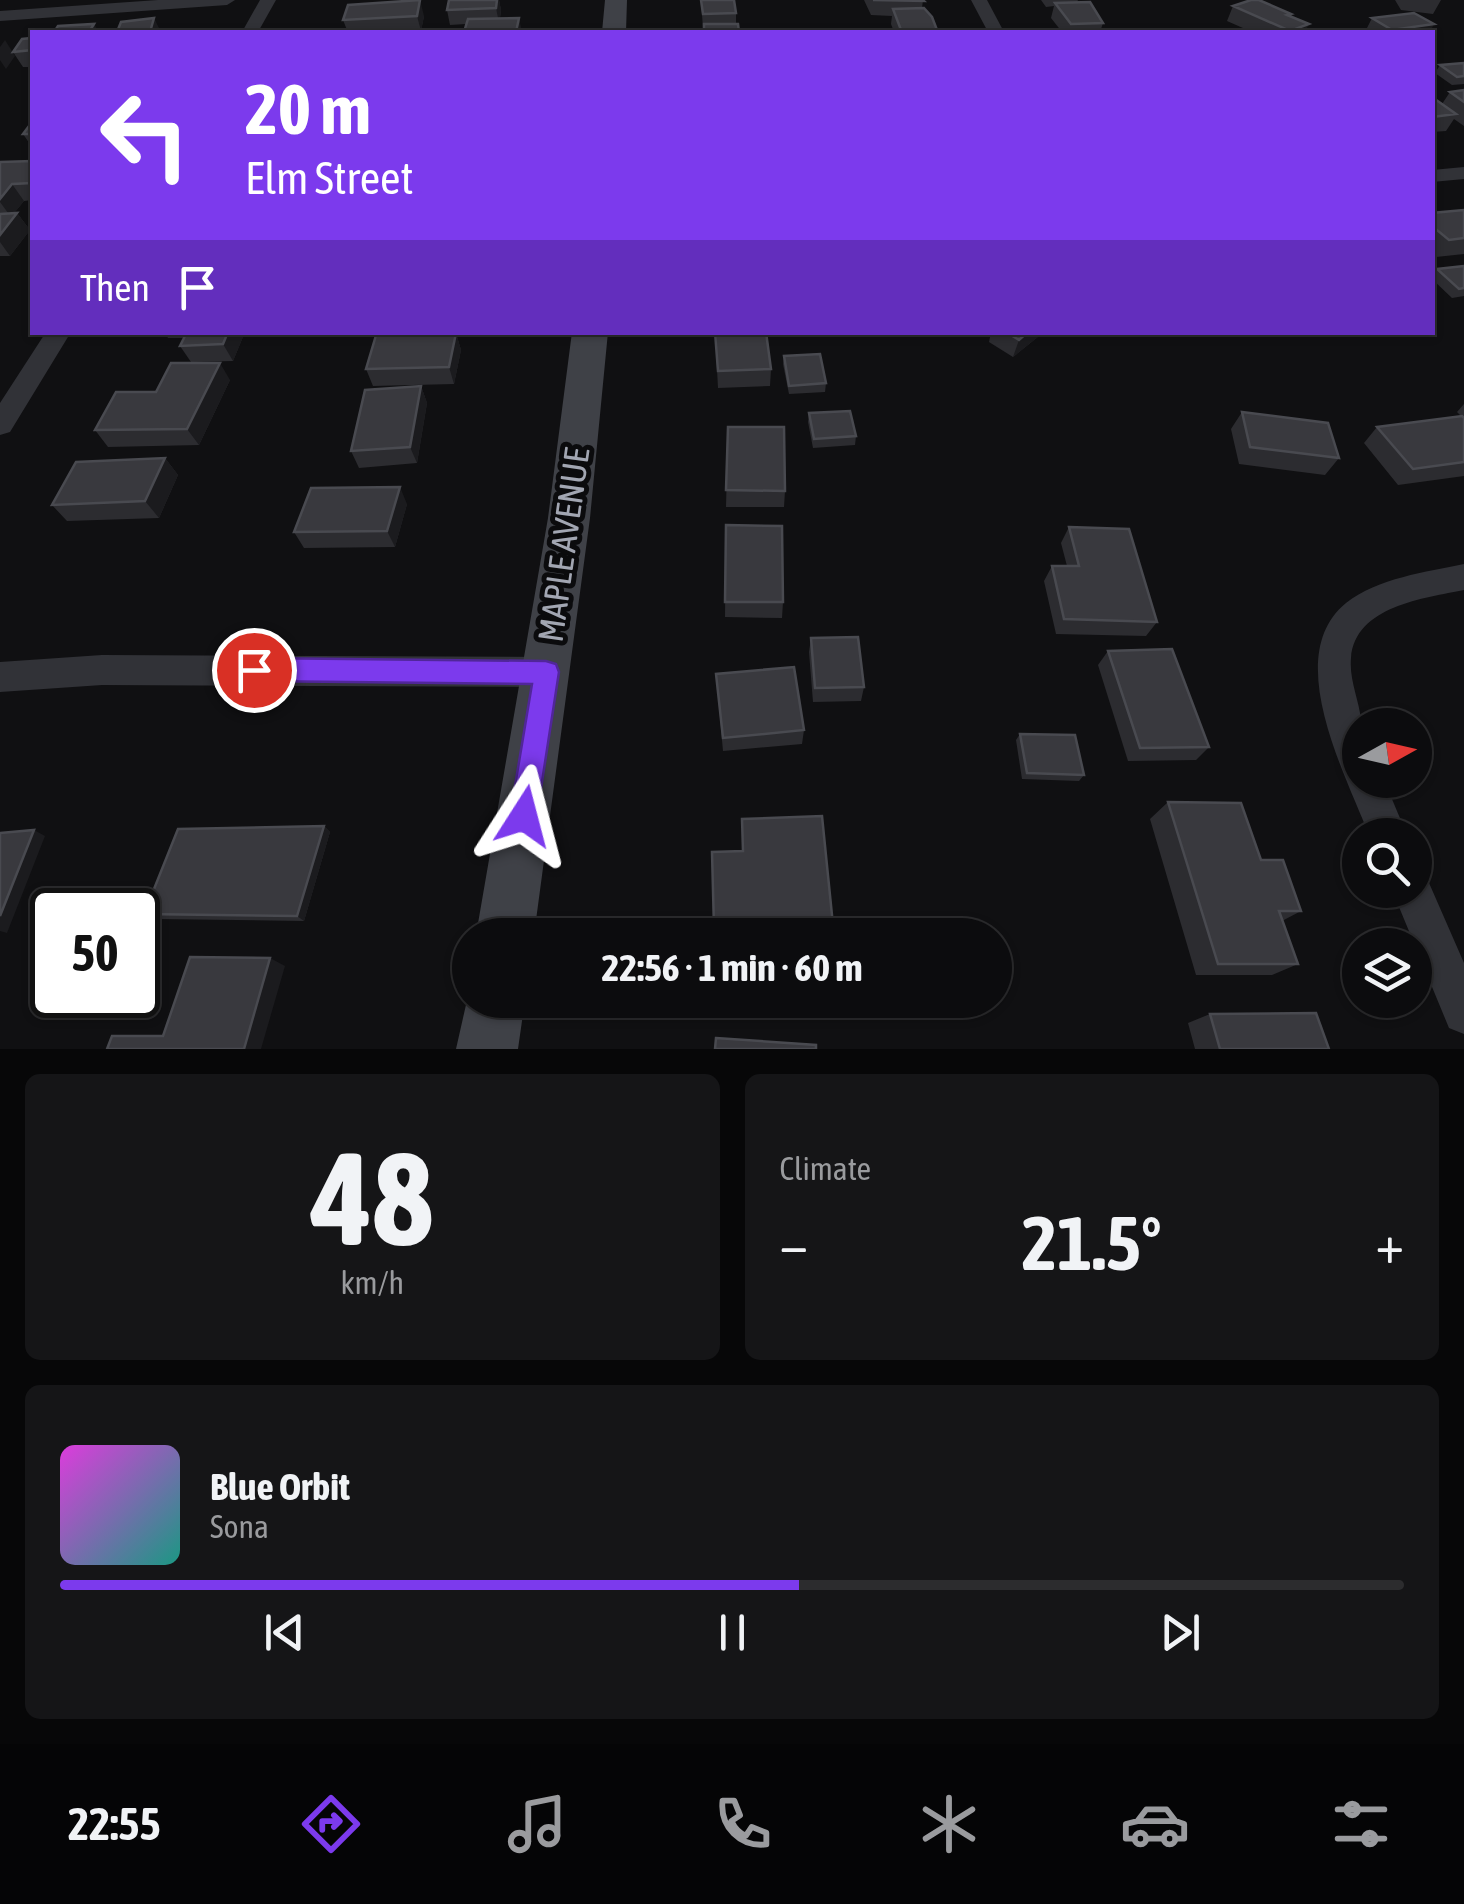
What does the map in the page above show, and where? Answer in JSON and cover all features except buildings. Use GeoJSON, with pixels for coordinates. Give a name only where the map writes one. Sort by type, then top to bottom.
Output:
{"type":"FeatureCollection","features":[{"type":"Feature","properties":{"kind":"main road"},"geometry":{"type":"LineString","coordinates":[[614,30],[616,0]]}},
{"type":"Feature","properties":{"kind":"main road","name":"MAPLE AVENUE"},"geometry":{"type":"LineString","coordinates":[[509,918],[546,672],[590,335]]}},
{"type":"Feature","properties":{"kind":"main road"},"geometry":{"type":"LineString","coordinates":[[488,1049],[492,1018]]}},
{"type":"Feature","properties":{"kind":"street"},"geometry":{"type":"LineString","coordinates":[[0,16],[227,0]]}},
{"type":"Feature","properties":{"kind":"street"},"geometry":{"type":"LineString","coordinates":[[251,30],[268,0]]}},
{"type":"Feature","properties":{"kind":"street"},"geometry":{"type":"LineString","coordinates":[[979,0],[995,30]]}},
{"type":"Feature","properties":{"kind":"street"},"geometry":{"type":"LineString","coordinates":[[1435,176],[1464,173]]}},
{"type":"Feature","properties":{"kind":"street"},"geometry":{"type":"LineString","coordinates":[[0,425],[57,335]]}},
{"type":"Feature","properties":{"kind":"street"},"geometry":{"type":"LineString","coordinates":[[1342,713],[1334,689],[1332,657],[1341,632],[1355,613],[1388,593],[1464,577]]}},
{"type":"Feature","properties":{"kind":"street"},"geometry":{"type":"LineString","coordinates":[[0,676],[102,670],[546,672]]}},
{"type":"Feature","properties":{"kind":"street"},"geometry":{"type":"LineString","coordinates":[[1420,908],[1464,1012]]}},
{"type":"Feature","properties":{"kind":"route"},"geometry":{"type":"LineString","coordinates":[[254,670],[546,672],[524,816]]}}]}
